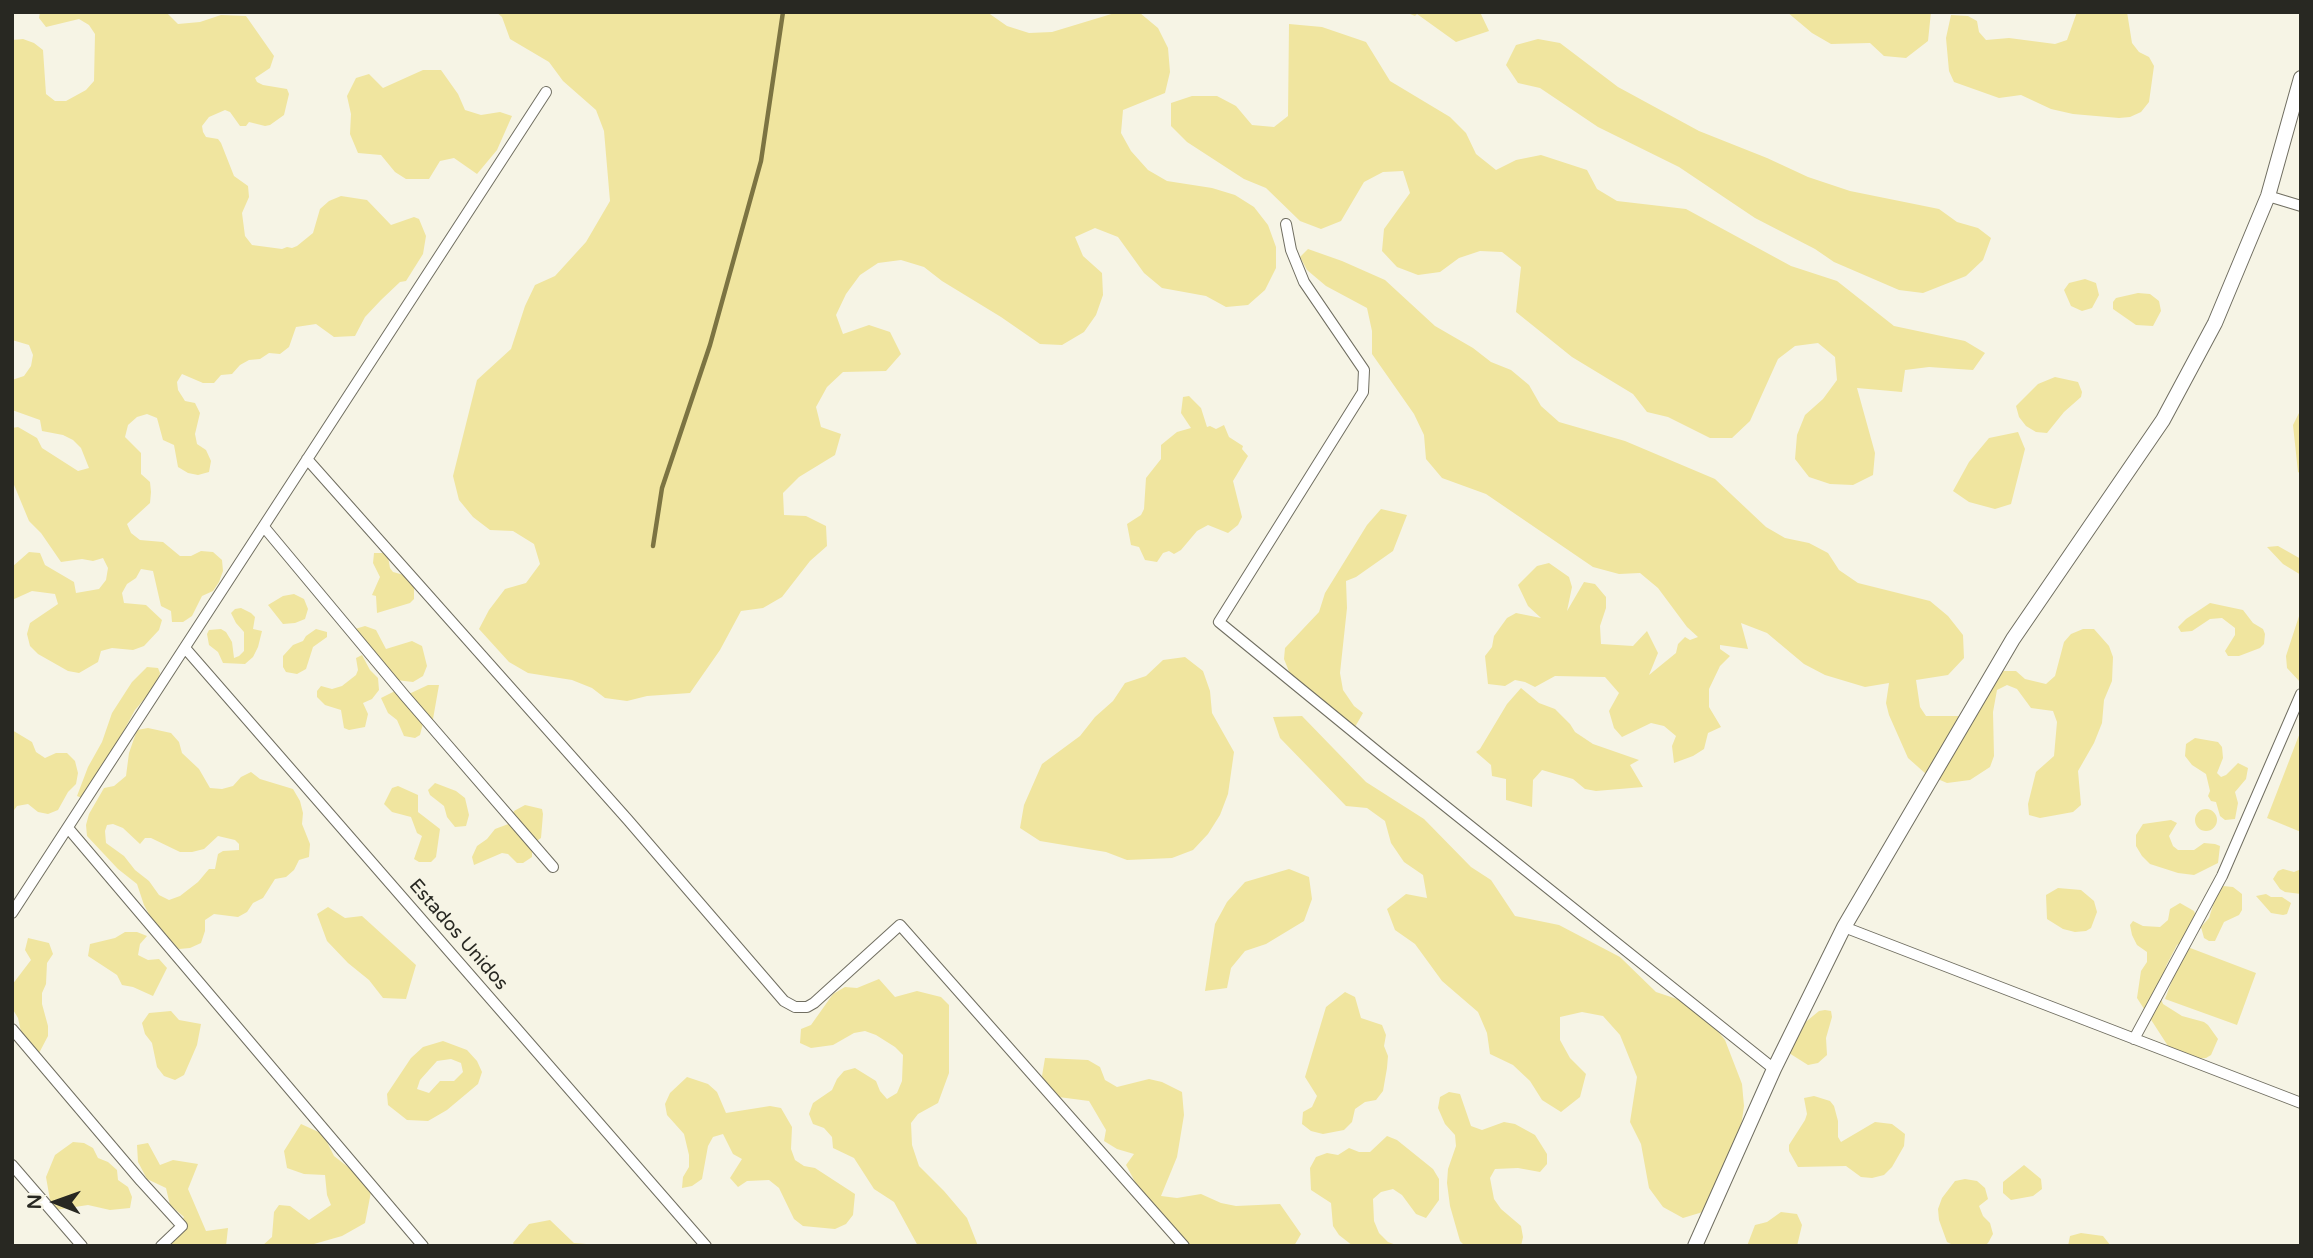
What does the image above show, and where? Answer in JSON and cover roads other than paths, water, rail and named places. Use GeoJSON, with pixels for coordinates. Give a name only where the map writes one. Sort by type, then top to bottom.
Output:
{"type":"FeatureCollection","features":[{"type":"Feature","properties":{"kind":"street"},"geometry":{"type":"LineString","coordinates":[[1695,1246],[1774,1069],[1844,927],[2013,639],[2163,420],[2215,323],[2267,196],[2301,78]]}},
{"type":"Feature","properties":{"kind":"street"},"geometry":{"type":"LineString","coordinates":[[12,913],[546,92]]}},
{"type":"Feature","properties":{"kind":"street"},"geometry":{"type":"LineString","coordinates":[[2267,196],[2301,206]]}},
{"type":"Feature","properties":{"kind":"street"},"geometry":{"type":"LineString","coordinates":[[1286,224],[1291,250],[1304,282],[1364,370],[1363,392],[1219,622],[1774,1069]]}},
{"type":"Feature","properties":{"kind":"street"},"geometry":{"type":"LineString","coordinates":[[307,459],[785,1001],[795,1007],[807,1007],[814,1003],[900,925],[1184,1246]]}},
{"type":"Feature","properties":{"kind":"street"},"geometry":{"type":"LineString","coordinates":[[264,527],[396,686],[553,867]]}},
{"type":"Feature","properties":{"kind":"street","name":"Estados Unidos"},"geometry":{"type":"LineString","coordinates":[[185,648],[706,1246]]}},
{"type":"Feature","properties":{"kind":"street"},"geometry":{"type":"LineString","coordinates":[[2134,1039],[2221,876],[2301,694]]}},
{"type":"Feature","properties":{"kind":"street"},"geometry":{"type":"LineString","coordinates":[[68,828],[423,1246]]}},
{"type":"Feature","properties":{"kind":"street"},"geometry":{"type":"LineString","coordinates":[[1844,927],[2301,1103]]}},
{"type":"Feature","properties":{"kind":"street"},"geometry":{"type":"LineString","coordinates":[[12,1029],[182,1226],[161,1246]]}},
{"type":"Feature","properties":{"kind":"street"},"geometry":{"type":"LineString","coordinates":[[12,1165],[82,1246]]}},
{"type":"Feature","properties":{"kind":"waterway"},"geometry":{"type":"LineString","coordinates":[[653,546],[662,488],[710,345],[761,161],[783,12]]}}]}
